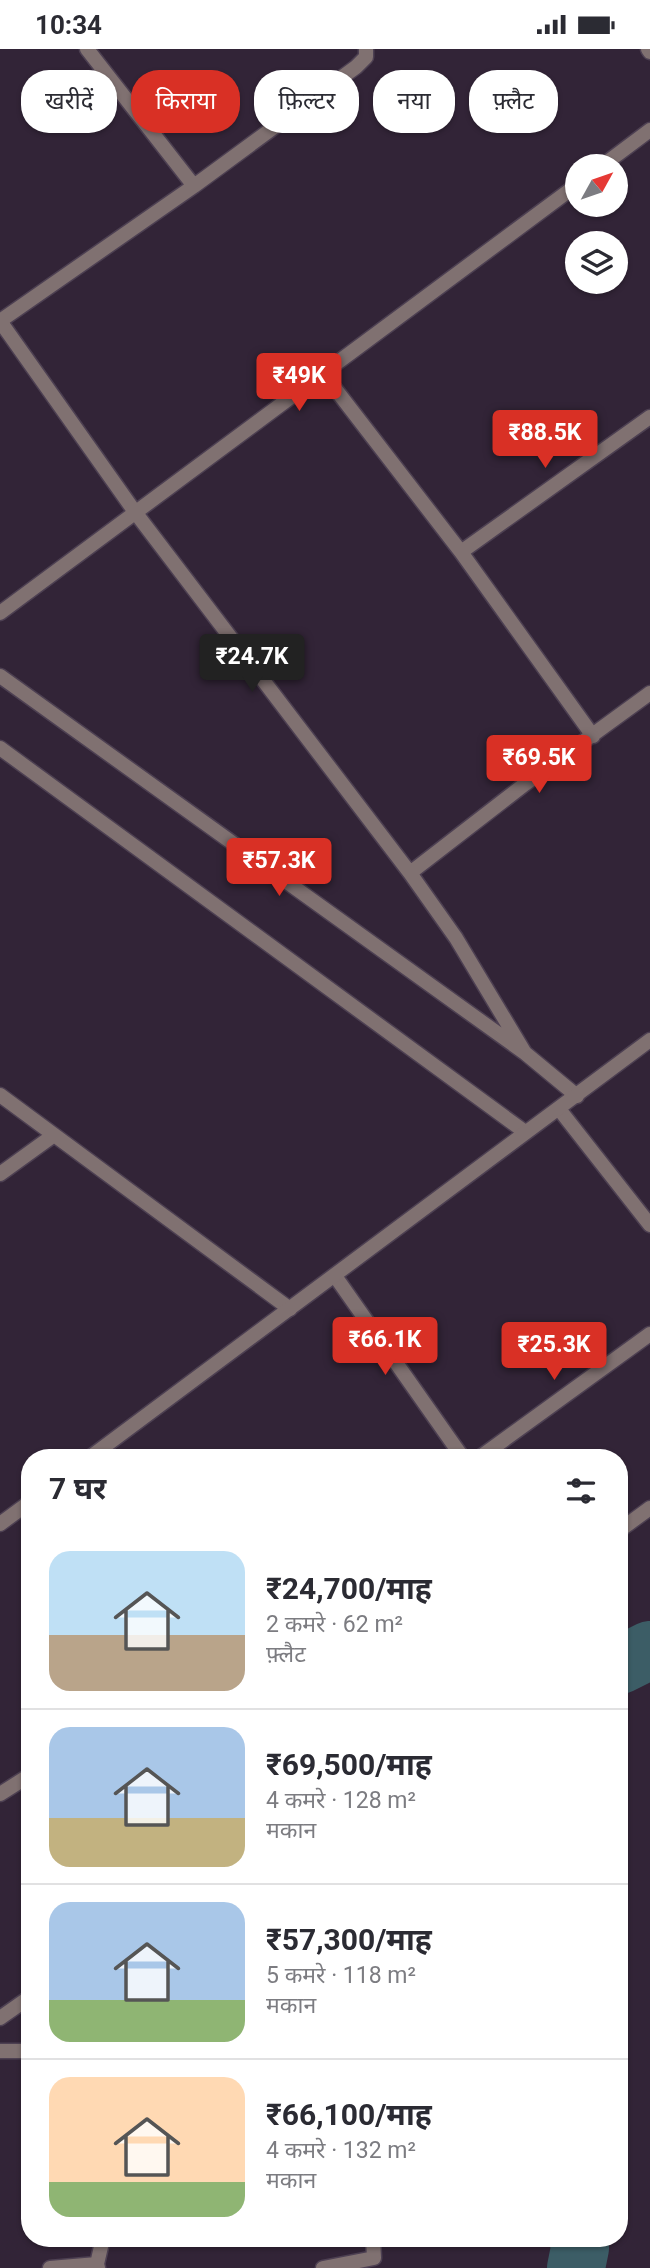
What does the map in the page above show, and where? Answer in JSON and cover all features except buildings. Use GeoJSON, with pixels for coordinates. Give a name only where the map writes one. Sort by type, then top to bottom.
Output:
{"type":"FeatureCollection","features":[{"type":"Feature","properties":{"kind":"street"},"geometry":{"type":"LineString","coordinates":[[87,49],[194,186]]}},
{"type":"Feature","properties":{"kind":"street"},"geometry":{"type":"LineString","coordinates":[[366,49],[366,57],[356,67],[194,186],[0,321],[135,512],[410,873],[456,938],[525,1053]]}},
{"type":"Feature","properties":{"kind":"street"},"geometry":{"type":"LineString","coordinates":[[618,154],[650,130]]}},
{"type":"Feature","properties":{"kind":"street"},"geometry":{"type":"LineString","coordinates":[[0,613],[565,194]]}},
{"type":"Feature","properties":{"kind":"street"},"geometry":{"type":"LineString","coordinates":[[323,373],[461,552],[593,736]]}},
{"type":"Feature","properties":{"kind":"street"},"geometry":{"type":"LineString","coordinates":[[461,552],[648,422]]}},
{"type":"Feature","properties":{"kind":"street"},"geometry":{"type":"LineString","coordinates":[[0,676],[525,1053],[577,1096]]}},
{"type":"Feature","properties":{"kind":"street"},"geometry":{"type":"LineString","coordinates":[[410,873],[525,784],[650,693]]}},
{"type":"Feature","properties":{"kind":"street"},"geometry":{"type":"LineString","coordinates":[[0,748],[525,1132]]}},
{"type":"Feature","properties":{"kind":"street"},"geometry":{"type":"LineString","coordinates":[[101,1449],[650,1040]]}},
{"type":"Feature","properties":{"kind":"street"},"geometry":{"type":"LineString","coordinates":[[0,1095],[290,1309]]}},
{"type":"Feature","properties":{"kind":"street"},"geometry":{"type":"LineString","coordinates":[[559,1109],[650,1225]]}},
{"type":"Feature","properties":{"kind":"street"},"geometry":{"type":"LineString","coordinates":[[0,1174],[54,1135]]}},
{"type":"Feature","properties":{"kind":"street"},"geometry":{"type":"LineString","coordinates":[[335,1276],[457,1449]]}},
{"type":"Feature","properties":{"kind":"street"},"geometry":{"type":"LineString","coordinates":[[491,1449],[650,1334]]}},
{"type":"Feature","properties":{"kind":"street"},"geometry":{"type":"LineString","coordinates":[[628,1524],[650,1508]]}},
{"type":"Feature","properties":{"kind":"street"},"geometry":{"type":"LineString","coordinates":[[0,1524],[21,1509]]}},
{"type":"Feature","properties":{"kind":"street"},"geometry":{"type":"LineString","coordinates":[[0,1794],[21,1781]]}},
{"type":"Feature","properties":{"kind":"street"},"geometry":{"type":"LineString","coordinates":[[0,2018],[21,2003]]}},
{"type":"Feature","properties":{"kind":"street"},"geometry":{"type":"LineString","coordinates":[[0,2051],[21,2051]]}},
{"type":"Feature","properties":{"kind":"street"},"geometry":{"type":"LineString","coordinates":[[50,2268],[97,2266],[101,2247]]}},
{"type":"Feature","properties":{"kind":"street"},"geometry":{"type":"LineString","coordinates":[[323,2268],[376,2263]]}},
{"type":"Feature","properties":{"kind":"waterway"},"geometry":{"type":"LineString","coordinates":[[628,1661],[650,1650]]}},
{"type":"Feature","properties":{"kind":"waterway"},"geometry":{"type":"LineString","coordinates":[[576,2268],[580,2247]]}}]}
